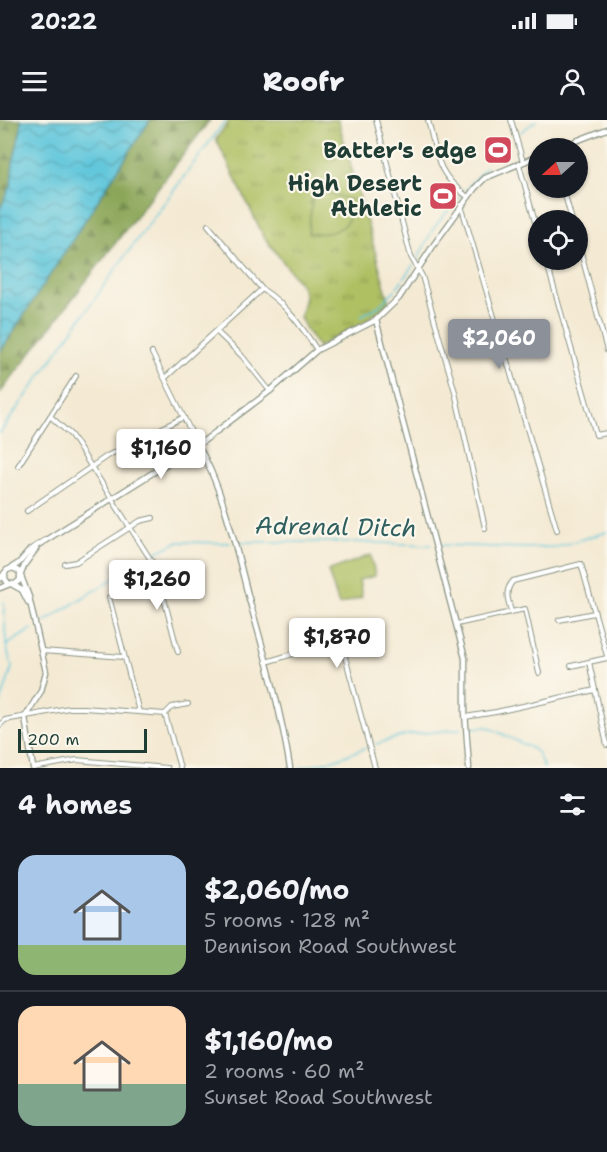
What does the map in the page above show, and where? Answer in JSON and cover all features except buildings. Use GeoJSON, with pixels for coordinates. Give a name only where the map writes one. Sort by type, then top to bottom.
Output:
{"type":"FeatureCollection","features":[{"type":"Feature","properties":{"kind":"street"},"geometry":{"type":"LineString","coordinates":[[376,120],[411,257],[422,276],[455,392],[485,528]]}},
{"type":"Feature","properties":{"kind":"street"},"geometry":{"type":"LineString","coordinates":[[428,120],[441,171],[453,186],[468,197]]}},
{"type":"Feature","properties":{"kind":"street"},"geometry":{"type":"LineString","coordinates":[[511,120],[532,210]]}},
{"type":"Feature","properties":{"kind":"street"},"geometry":{"type":"LineString","coordinates":[[584,138],[607,129]]}},
{"type":"Feature","properties":{"kind":"street"},"geometry":{"type":"LineString","coordinates":[[0,579],[11,568],[19,564],[30,550],[197,444],[270,391],[317,350],[376,320],[399,298],[461,204],[485,178],[528,160]]}},
{"type":"Feature","properties":{"kind":"street"},"geometry":{"type":"LineString","coordinates":[[461,204],[557,530]]}},
{"type":"Feature","properties":{"kind":"street"},"geometry":{"type":"LineString","coordinates":[[208,225],[262,288],[297,319],[317,350]]}},
{"type":"Feature","properties":{"kind":"street"},"geometry":{"type":"LineString","coordinates":[[549,270],[596,435],[607,433]]}},
{"type":"Feature","properties":{"kind":"street"},"geometry":{"type":"LineString","coordinates":[[586,270],[607,351]]}},
{"type":"Feature","properties":{"kind":"street"},"geometry":{"type":"LineString","coordinates":[[165,378],[262,288]]}},
{"type":"Feature","properties":{"kind":"street"},"geometry":{"type":"LineString","coordinates":[[376,320],[465,658],[465,718],[469,768]]}},
{"type":"Feature","properties":{"kind":"street"},"geometry":{"type":"LineString","coordinates":[[217,332],[242,356],[270,391]]}},
{"type":"Feature","properties":{"kind":"street"},"geometry":{"type":"LineString","coordinates":[[152,353],[207,461],[231,533],[266,662],[290,768]]}},
{"type":"Feature","properties":{"kind":"street"},"geometry":{"type":"LineString","coordinates":[[18,466],[76,376]]}},
{"type":"Feature","properties":{"kind":"street"},"geometry":{"type":"LineString","coordinates":[[50,416],[71,435],[159,575],[178,652]]}},
{"type":"Feature","properties":{"kind":"street"},"geometry":{"type":"LineString","coordinates":[[27,512],[107,456],[184,417]]}},
{"type":"Feature","properties":{"kind":"street"},"geometry":{"type":"LineString","coordinates":[[64,564],[76,562],[143,519],[153,518]]}},
{"type":"Feature","properties":{"kind":"street"},"geometry":{"type":"LineString","coordinates":[[0,588],[20,581],[25,564],[37,547]]}},
{"type":"Feature","properties":{"kind":"street"},"geometry":{"type":"LineString","coordinates":[[511,611],[507,589],[513,581],[580,564],[607,657],[571,666]]}},
{"type":"Feature","properties":{"kind":"street"},"geometry":{"type":"LineString","coordinates":[[11,568],[18,569],[28,594],[46,672],[44,685],[26,717],[33,768],[77,760],[167,768]]}},
{"type":"Feature","properties":{"kind":"street"},"geometry":{"type":"LineString","coordinates":[[5,573],[5,580],[24,592],[33,615]]}},
{"type":"Feature","properties":{"kind":"street"},"geometry":{"type":"LineString","coordinates":[[109,597],[139,712]]}},
{"type":"Feature","properties":{"kind":"street"},"geometry":{"type":"LineString","coordinates":[[457,624],[525,609],[539,673]]}},
{"type":"Feature","properties":{"kind":"street"},"geometry":{"type":"LineString","coordinates":[[559,620],[594,613]]}},
{"type":"Feature","properties":{"kind":"street"},"geometry":{"type":"LineString","coordinates":[[266,662],[330,643],[340,645],[343,648],[375,768]]}},
{"type":"Feature","properties":{"kind":"street"},"geometry":{"type":"LineString","coordinates":[[42,651],[124,657]]}},
{"type":"Feature","properties":{"kind":"street"},"geometry":{"type":"LineString","coordinates":[[589,663],[602,708],[607,745]]}},
{"type":"Feature","properties":{"kind":"street"},"geometry":{"type":"LineString","coordinates":[[465,718],[595,690]]}},
{"type":"Feature","properties":{"kind":"street"},"geometry":{"type":"LineString","coordinates":[[0,724],[5,720],[69,708],[165,714],[172,707],[188,704]]}},
{"type":"Feature","properties":{"kind":"street"},"geometry":{"type":"LineString","coordinates":[[165,714],[180,768]]}},
{"type":"Feature","properties":{"kind":"green space"},"geometry":{"type":"Polygon","coordinates":[[[0,120],[21,120],[21,129],[13,163],[11,186],[0,209],[0,120]]]}},
{"type":"Feature","properties":{"kind":"green space"},"geometry":{"type":"Polygon","coordinates":[[[150,120],[210,120],[0,393],[0,352],[150,120]]]}},
{"type":"Feature","properties":{"kind":"green space"},"geometry":{"type":"Polygon","coordinates":[[[230,120],[338,120],[389,301],[365,321],[318,347],[300,317],[305,297],[302,286],[264,237],[216,139],[230,120]]]}},
{"type":"Feature","properties":{"kind":"green space"},"geometry":{"type":"Polygon","coordinates":[[[317,190],[356,201],[349,218],[340,229],[318,234],[308,233],[313,194],[317,190]]]}},
{"type":"Feature","properties":{"kind":"green space"},"geometry":{"type":"Polygon","coordinates":[[[371,555],[375,576],[359,580],[362,597],[339,605],[328,571],[371,555]]]}},
{"type":"Feature","properties":{"kind":"water"},"geometry":{"type":"Polygon","coordinates":[[[21,120],[150,120],[0,352],[0,209],[11,186],[21,120]]]}},
{"type":"Feature","properties":{"kind":"waterway"},"geometry":{"type":"LineString","coordinates":[[0,433],[125,256],[226,120]]}},
{"type":"Feature","properties":{"kind":"waterway"},"geometry":{"type":"LineString","coordinates":[[521,132],[537,120]]}},
{"type":"Feature","properties":{"kind":"waterway"},"geometry":{"type":"LineString","coordinates":[[465,190],[486,167]]}},
{"type":"Feature","properties":{"kind":"waterway"},"geometry":{"type":"LineString","coordinates":[[417,260],[433,229],[460,196]]}},
{"type":"Feature","properties":{"kind":"waterway"},"geometry":{"type":"LineString","coordinates":[[404,278],[413,265]]}},
{"type":"Feature","properties":{"kind":"waterway"},"geometry":{"type":"LineString","coordinates":[[397,287],[402,281]]}},
{"type":"Feature","properties":{"kind":"waterway"},"geometry":{"type":"LineString","coordinates":[[361,316],[379,306],[395,290]]}},
{"type":"Feature","properties":{"kind":"waterway","name":"Adrenal Ditch"},"geometry":{"type":"LineString","coordinates":[[440,545],[556,547],[607,532]]}},
{"type":"Feature","properties":{"kind":"waterway","name":"Adrenal Ditch"},"geometry":{"type":"LineString","coordinates":[[152,554],[178,542],[230,543]]}},
{"type":"Feature","properties":{"kind":"waterway","name":"Adrenal Ditch"},"geometry":{"type":"LineString","coordinates":[[241,542],[431,545]]}},
{"type":"Feature","properties":{"kind":"waterway","name":"Adrenal Ditch"},"geometry":{"type":"LineString","coordinates":[[39,625],[145,559]]}},
{"type":"Feature","properties":{"kind":"waterway"},"geometry":{"type":"LineString","coordinates":[[0,705],[12,667],[6,645],[4,602]]}},
{"type":"Feature","properties":{"kind":"waterway","name":"Adrenal Ditch"},"geometry":{"type":"LineString","coordinates":[[7,645],[32,629]]}},
{"type":"Feature","properties":{"kind":"waterway"},"geometry":{"type":"LineString","coordinates":[[470,728],[488,727],[533,749],[537,752],[544,768]]}},
{"type":"Feature","properties":{"kind":"waterway"},"geometry":{"type":"LineString","coordinates":[[376,744],[406,735],[461,729]]}},
{"type":"Feature","properties":{"kind":"waterway"},"geometry":{"type":"LineString","coordinates":[[300,768],[337,759],[365,748]]}},
{"type":"Feature","properties":{"kind":"place","name":"Batter's edge"},"geometry":{"type":"Point","coordinates":[498,150]}},
{"type":"Feature","properties":{"kind":"place","name":"High Desert Athletic"},"geometry":{"type":"Point","coordinates":[443,196]}}]}
